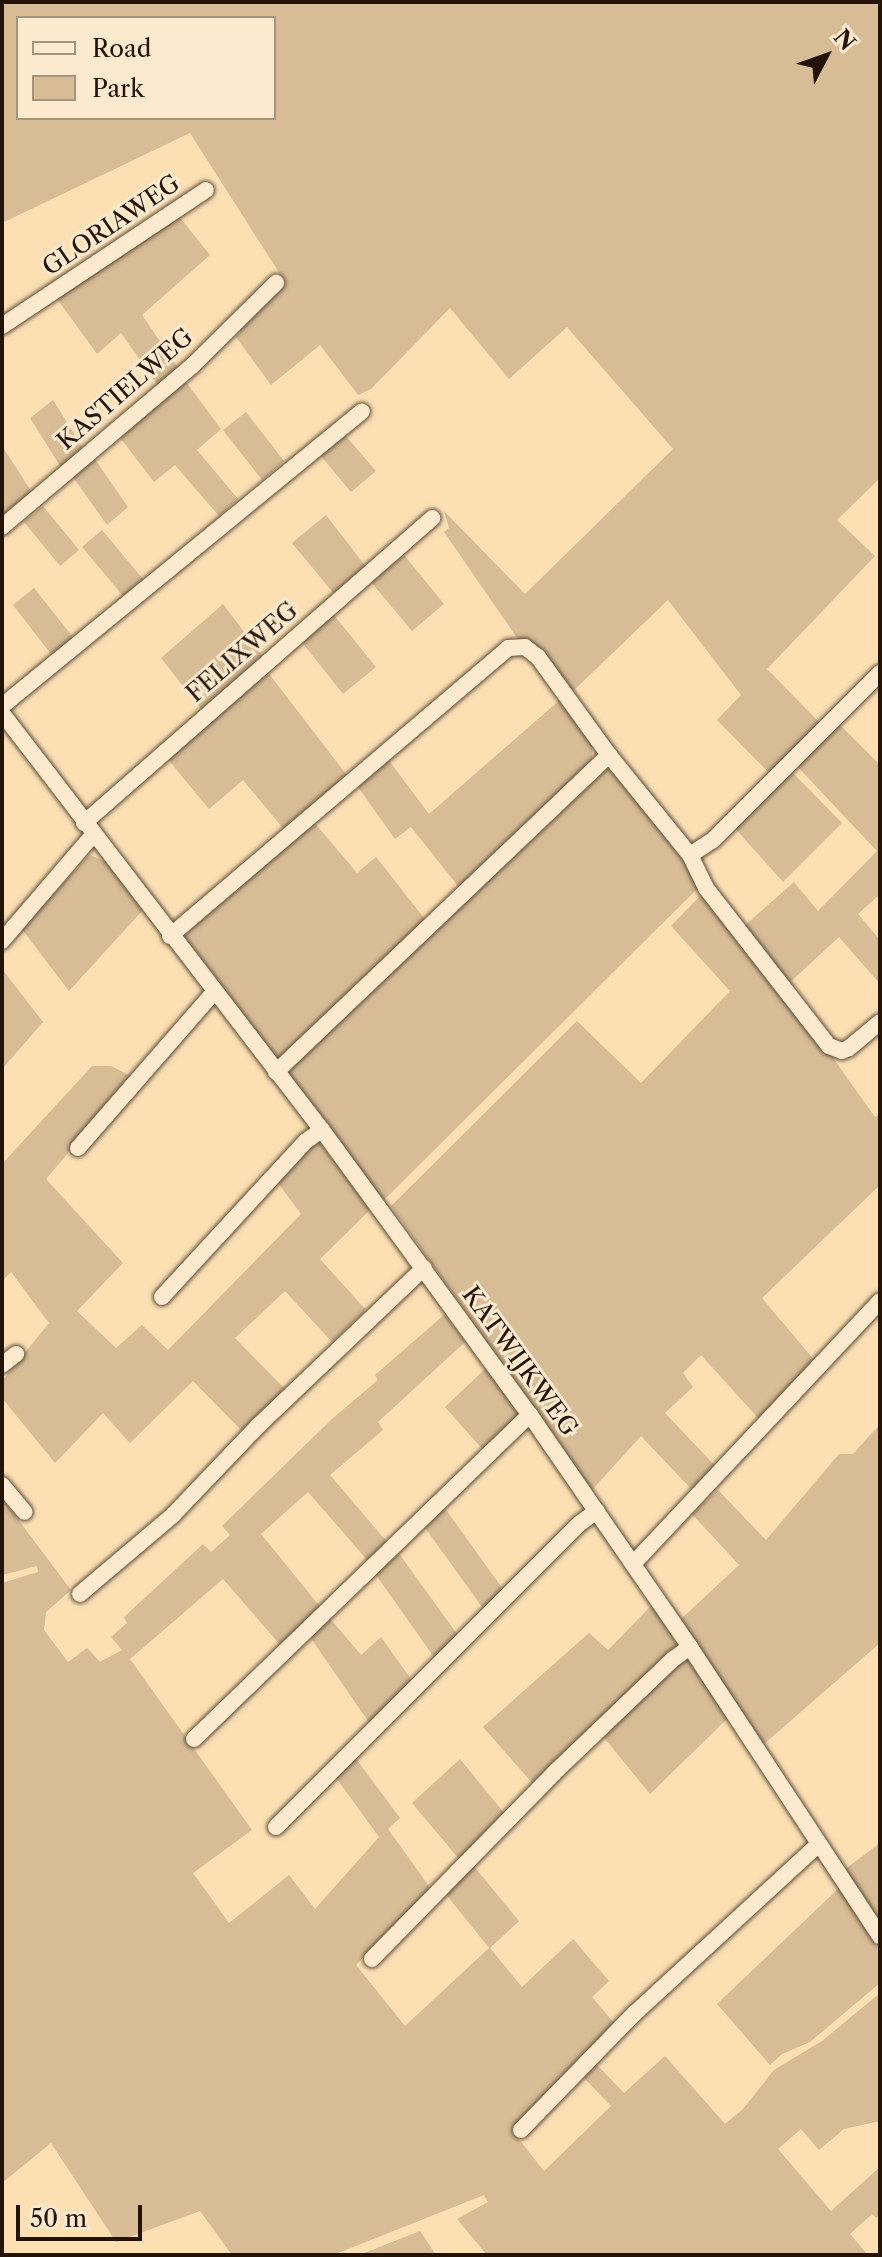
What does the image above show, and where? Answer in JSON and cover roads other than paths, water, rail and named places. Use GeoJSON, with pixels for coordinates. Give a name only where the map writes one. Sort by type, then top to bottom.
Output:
{"type":"FeatureCollection","features":[{"type":"Feature","properties":{"kind":"street","name":"GLORIAWEG"},"geometry":{"type":"LineString","coordinates":[[2,326],[206,190]]}},
{"type":"Feature","properties":{"kind":"street","name":"KASTIELWEG"},"geometry":{"type":"LineString","coordinates":[[2,527],[193,365],[276,283]]}},
{"type":"Feature","properties":{"kind":"street"},"geometry":{"type":"LineString","coordinates":[[2,706],[362,411]]}},
{"type":"Feature","properties":{"kind":"street","name":"FELIXWEG"},"geometry":{"type":"LineString","coordinates":[[2,941],[88,829],[432,518]]}},
{"type":"Feature","properties":{"kind":"street"},"geometry":{"type":"LineString","coordinates":[[170,936],[508,648],[525,647],[538,657],[609,755],[690,855],[706,888],[829,1046],[842,1051],[849,1048],[880,1022]]}},
{"type":"Feature","properties":{"kind":"street"},"geometry":{"type":"LineString","coordinates":[[690,855],[713,840],[879,675]]}},
{"type":"Feature","properties":{"kind":"street"},"geometry":{"type":"LineString","coordinates":[[2,713],[88,829]]}},
{"type":"Feature","properties":{"kind":"street"},"geometry":{"type":"LineString","coordinates":[[276,1072],[609,755]]}},
{"type":"Feature","properties":{"kind":"street","name":"KATWIJKWEG"},"geometry":{"type":"LineString","coordinates":[[88,829],[322,1130],[530,1415],[634,1563],[880,1936]]}},
{"type":"Feature","properties":{"kind":"street"},"geometry":{"type":"LineString","coordinates":[[78,1148],[214,992]]}},
{"type":"Feature","properties":{"kind":"street"},"geometry":{"type":"LineString","coordinates":[[162,1297],[306,1141],[322,1130]]}},
{"type":"Feature","properties":{"kind":"street"},"geometry":{"type":"LineString","coordinates":[[80,1594],[173,1515],[281,1404],[424,1268]]}},
{"type":"Feature","properties":{"kind":"street"},"geometry":{"type":"LineString","coordinates":[[634,1563],[880,1301]]}},
{"type":"Feature","properties":{"kind":"street"},"geometry":{"type":"LineString","coordinates":[[2,1365],[16,1354]]}},
{"type":"Feature","properties":{"kind":"street"},"geometry":{"type":"LineString","coordinates":[[194,1739],[530,1415]]}},
{"type":"Feature","properties":{"kind":"street"},"geometry":{"type":"LineString","coordinates":[[2,1485],[25,1512]]}},
{"type":"Feature","properties":{"kind":"street"},"geometry":{"type":"LineString","coordinates":[[276,1827],[579,1524],[597,1511]]}},
{"type":"Feature","properties":{"kind":"street"},"geometry":{"type":"LineString","coordinates":[[372,1959],[544,1781],[672,1660],[690,1647]]}},
{"type":"Feature","properties":{"kind":"street"},"geometry":{"type":"LineString","coordinates":[[521,2130],[634,2014],[819,1844]]}}]}
